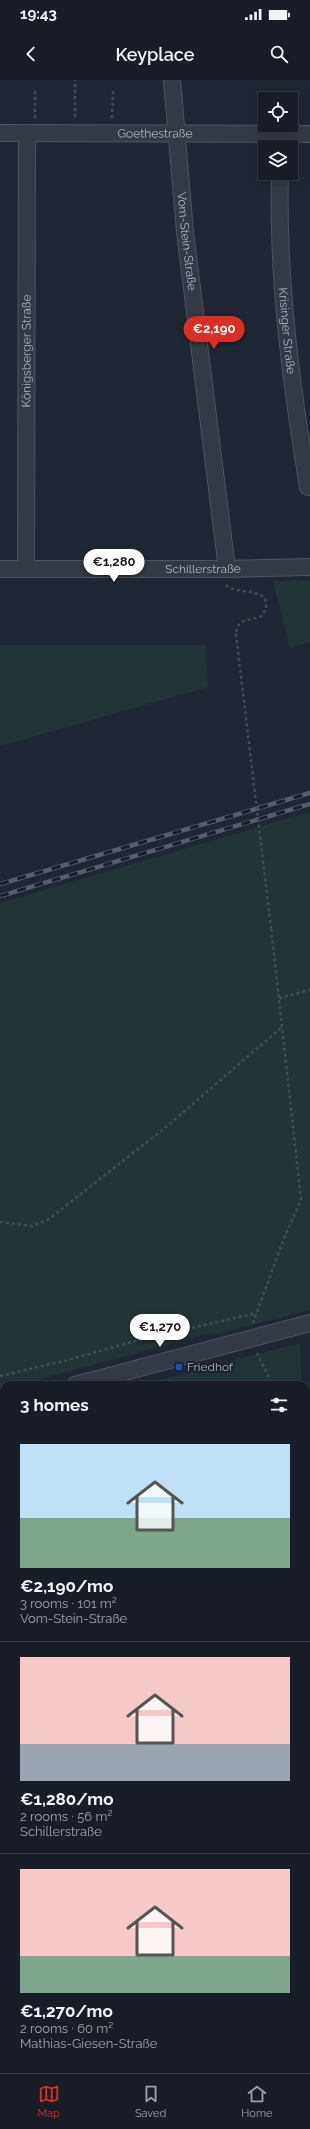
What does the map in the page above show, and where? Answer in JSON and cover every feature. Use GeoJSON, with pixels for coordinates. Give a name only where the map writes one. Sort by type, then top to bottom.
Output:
{"type":"FeatureCollection","features":[{"type":"Feature","properties":{"kind":"street","name":"Vom-Stein-Straße"},"geometry":{"type":"LineString","coordinates":[[172,80],[185,232],[228,569]]}},
{"type":"Feature","properties":{"kind":"street","name":"Goethestraße"},"geometry":{"type":"LineString","coordinates":[[0,133],[177,133],[281,140],[310,134]]}},
{"type":"Feature","properties":{"kind":"street","name":"Königsberger Straße"},"geometry":{"type":"LineString","coordinates":[[26,569],[31,133]]}},
{"type":"Feature","properties":{"kind":"street","name":"Krisinger Straße"},"geometry":{"type":"LineString","coordinates":[[280,180],[279,207],[289,357],[308,487]]}},
{"type":"Feature","properties":{"kind":"street","name":"Schillerstraße"},"geometry":{"type":"LineString","coordinates":[[0,569],[228,569],[310,567]]}},
{"type":"Feature","properties":{"kind":"street"},"geometry":{"type":"LineString","coordinates":[[93,1381],[255,1346],[310,1323]]}},
{"type":"Feature","properties":{"kind":"path"},"geometry":{"type":"LineString","coordinates":[[75,80],[75,134]]}},
{"type":"Feature","properties":{"kind":"path"},"geometry":{"type":"LineString","coordinates":[[31,133],[35,91]]}},
{"type":"Feature","properties":{"kind":"path"},"geometry":{"type":"LineString","coordinates":[[112,134],[113,91]]}},
{"type":"Feature","properties":{"kind":"path"},"geometry":{"type":"LineString","coordinates":[[228,569],[224,581],[226,586],[254,592],[262,596],[266,601],[267,608],[263,615],[240,622],[237,627],[236,634],[275,960],[301,1199],[283,1241],[269,1284],[252,1326],[255,1346],[271,1381]]}},
{"type":"Feature","properties":{"kind":"path"},"geometry":{"type":"LineString","coordinates":[[279,998],[310,990]]}},
{"type":"Feature","properties":{"kind":"path"},"geometry":{"type":"LineString","coordinates":[[0,1222],[32,1226],[49,1219],[166,1127],[282,1027]]}},
{"type":"Feature","properties":{"kind":"path"},"geometry":{"type":"LineString","coordinates":[[0,1376],[68,1360],[135,1341],[257,1312]]}},
{"type":"Feature","properties":{"kind":"shaded area"},"geometry":{"type":"Polygon","coordinates":[[[310,580],[310,642],[290,648],[273,581],[310,580]]]}},
{"type":"Feature","properties":{"kind":"shaded area"},"geometry":{"type":"Polygon","coordinates":[[[0,645],[205,645],[208,687],[0,746],[0,645]]]}},
{"type":"Feature","properties":{"kind":"shaded area"},"geometry":{"type":"Polygon","coordinates":[[[310,812],[310,1310],[221,1333],[204,1335],[34,1381],[0,1381],[0,903],[310,812]]]}},
{"type":"Feature","properties":{"kind":"shaded area"},"geometry":{"type":"Polygon","coordinates":[[[300,1343],[301,1381],[156,1381],[300,1343]]]}},
{"type":"Feature","properties":{"kind":"railway"},"geometry":{"type":"LineString","coordinates":[[0,884],[310,793]]}},
{"type":"Feature","properties":{"kind":"railway"},"geometry":{"type":"LineString","coordinates":[[0,896],[310,804]]}},
{"type":"Feature","properties":{"kind":"place","name":"Friedhof"},"geometry":{"type":"Point","coordinates":[179,1367]}}]}
